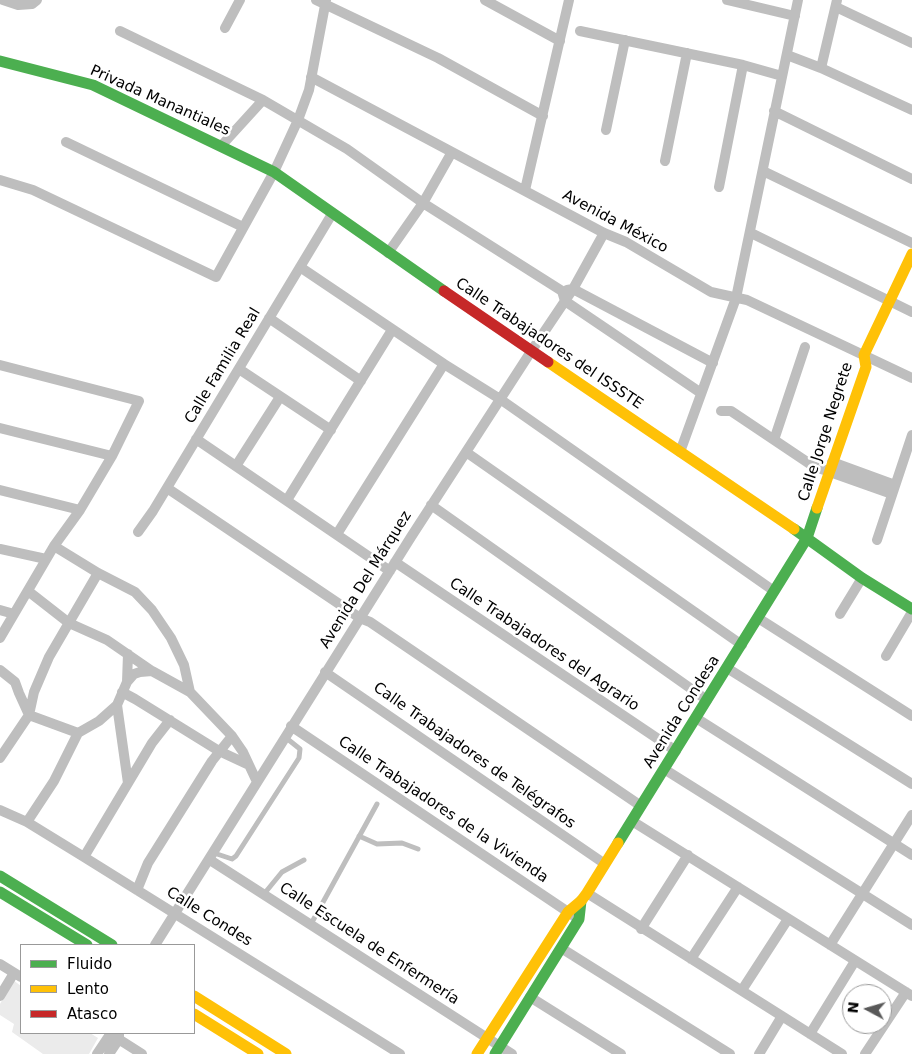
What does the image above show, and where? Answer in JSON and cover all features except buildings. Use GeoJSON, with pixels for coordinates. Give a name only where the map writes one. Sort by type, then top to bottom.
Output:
{"type":"FeatureCollection","features":[{"type":"Feature","properties":{"kind":"street"},"geometry":{"type":"LineString","coordinates":[[3,0],[18,5],[32,4],[37,0]]}},
{"type":"Feature","properties":{"kind":"street"},"geometry":{"type":"LineString","coordinates":[[225,28],[240,0]]}},
{"type":"Feature","properties":{"kind":"street"},"geometry":{"type":"LineString","coordinates":[[485,0],[560,41]]}},
{"type":"Feature","properties":{"kind":"street"},"geometry":{"type":"LineString","coordinates":[[525,190],[569,0]]}},
{"type":"Feature","properties":{"kind":"street"},"geometry":{"type":"LineString","coordinates":[[727,0],[795,16]]}},
{"type":"Feature","properties":{"kind":"street"},"geometry":{"type":"LineString","coordinates":[[680,452],[736,298],[798,0]]}},
{"type":"Feature","properties":{"kind":"street"},"geometry":{"type":"LineString","coordinates":[[0,180],[33,190],[216,277],[274,172],[298,120],[309,90],[322,2],[438,58],[543,116]]}},
{"type":"Feature","properties":{"kind":"street"},"geometry":{"type":"LineString","coordinates":[[821,68],[836,4],[912,43]]}},
{"type":"Feature","properties":{"kind":"street"},"geometry":{"type":"LineString","coordinates":[[120,31],[263,100],[347,149],[423,203],[562,291],[565,301],[701,394]]}},
{"type":"Feature","properties":{"kind":"street"},"geometry":{"type":"LineString","coordinates":[[580,31],[743,65],[782,76]]}},
{"type":"Feature","properties":{"kind":"street"},"geometry":{"type":"LineString","coordinates":[[606,130],[625,40]]}},
{"type":"Feature","properties":{"kind":"street"},"geometry":{"type":"LineString","coordinates":[[665,160],[687,53]]}},
{"type":"Feature","properties":{"kind":"street"},"geometry":{"type":"LineString","coordinates":[[787,55],[821,68],[912,110]]}},
{"type":"Feature","properties":{"kind":"street","name":"Privada Manantiales"},"geometry":{"type":"LineString","coordinates":[[0,61],[93,85],[274,172]]}},
{"type":"Feature","properties":{"kind":"street"},"geometry":{"type":"LineString","coordinates":[[719,187],[743,65]]}},
{"type":"Feature","properties":{"kind":"street","name":"Avenida México"},"geometry":{"type":"LineString","coordinates":[[311,77],[604,233],[626,242],[711,292],[747,300],[912,378]]}},
{"type":"Feature","properties":{"kind":"street"},"geometry":{"type":"LineString","coordinates":[[222,146],[263,100]]}},
{"type":"Feature","properties":{"kind":"street"},"geometry":{"type":"LineString","coordinates":[[774,111],[912,179]]}},
{"type":"Feature","properties":{"kind":"street"},"geometry":{"type":"LineString","coordinates":[[66,142],[243,227]]}},
{"type":"Feature","properties":{"kind":"street"},"geometry":{"type":"LineString","coordinates":[[388,253],[423,203],[452,152]]}},
{"type":"Feature","properties":{"kind":"street"},"geometry":{"type":"LineString","coordinates":[[763,171],[912,243]]}},
{"type":"Feature","properties":{"kind":"street","name":"Calle Trabajadores del ISSSTE"},"geometry":{"type":"LineString","coordinates":[[274,172],[388,253],[912,611]]}},
{"type":"Feature","properties":{"kind":"street","name":"Calle Familia Real"},"geometry":{"type":"LineString","coordinates":[[138,532],[196,440],[332,214]]}},
{"type":"Feature","properties":{"kind":"street","name":"Avenida Del Márquez"},"geometry":{"type":"LineString","coordinates":[[156,944],[174,912],[212,857],[291,726],[431,505],[573,289],[604,233]]}},
{"type":"Feature","properties":{"kind":"street"},"geometry":{"type":"LineString","coordinates":[[751,233],[912,312]]}},
{"type":"Feature","properties":{"kind":"street","name":"Calle Jorge Negrete"},"geometry":{"type":"LineString","coordinates":[[807,538],[866,367],[864,355],[912,254]]}},
{"type":"Feature","properties":{"kind":"street"},"geometry":{"type":"LineString","coordinates":[[300,267],[392,330],[486,392],[500,399],[774,591]]}},
{"type":"Feature","properties":{"kind":"street"},"geometry":{"type":"LineString","coordinates":[[562,291],[573,289],[713,363]]}},
{"type":"Feature","properties":{"kind":"street"},"geometry":{"type":"LineString","coordinates":[[269,318],[361,381]]}},
{"type":"Feature","properties":{"kind":"street"},"geometry":{"type":"LineString","coordinates":[[287,500],[392,330]]}},
{"type":"Feature","properties":{"kind":"street"},"geometry":{"type":"LineString","coordinates":[[774,440],[805,347]]}},
{"type":"Feature","properties":{"kind":"street"},"geometry":{"type":"LineString","coordinates":[[0,364],[139,401],[112,456],[80,510],[54,546],[0,638]]}},
{"type":"Feature","properties":{"kind":"street"},"geometry":{"type":"LineString","coordinates":[[337,534],[444,364]]}},
{"type":"Feature","properties":{"kind":"street"},"geometry":{"type":"LineString","coordinates":[[239,369],[331,430]]}},
{"type":"Feature","properties":{"kind":"street"},"geometry":{"type":"LineString","coordinates":[[236,466],[280,396]]}},
{"type":"Feature","properties":{"kind":"street"},"geometry":{"type":"LineString","coordinates":[[721,411],[731,412],[813,466],[830,467],[894,489]]}},
{"type":"Feature","properties":{"kind":"street"},"geometry":{"type":"LineString","coordinates":[[0,428],[112,456]]}},
{"type":"Feature","properties":{"kind":"street"},"geometry":{"type":"LineString","coordinates":[[877,540],[912,435]]}},
{"type":"Feature","properties":{"kind":"street","name":"Calle Trabajadores del Agrario"},"geometry":{"type":"LineString","coordinates":[[196,440],[337,534],[392,567],[676,751]]}},
{"type":"Feature","properties":{"kind":"street"},"geometry":{"type":"LineString","coordinates":[[466,452],[742,644]]}},
{"type":"Feature","properties":{"kind":"street"},"geometry":{"type":"LineString","coordinates":[[166,488],[360,618],[370,622],[641,806]]}},
{"type":"Feature","properties":{"kind":"street"},"geometry":{"type":"LineString","coordinates":[[0,490],[80,510]]}},
{"type":"Feature","properties":{"kind":"street"},"geometry":{"type":"LineString","coordinates":[[431,505],[707,700]]}},
{"type":"Feature","properties":{"kind":"street","name":"Avenida Condesa"},"geometry":{"type":"LineString","coordinates":[[477,1054],[568,912],[584,897],[807,538]]}},
{"type":"Feature","properties":{"kind":"street"},"geometry":{"type":"LineString","coordinates":[[54,546],[98,573],[135,592],[152,610],[171,638],[184,665],[190,692]]}},
{"type":"Feature","properties":{"kind":"street"},"geometry":{"type":"LineString","coordinates":[[0,549],[46,559]]}},
{"type":"Feature","properties":{"kind":"street"},"geometry":{"type":"LineString","coordinates":[[0,758],[29,715],[34,692],[49,658],[98,573]]}},
{"type":"Feature","properties":{"kind":"street"},"geometry":{"type":"LineString","coordinates":[[840,614],[862,578]]}},
{"type":"Feature","properties":{"kind":"street"},"geometry":{"type":"LineString","coordinates":[[28,590],[69,623],[107,640],[152,671],[190,692],[232,736],[257,782]]}},
{"type":"Feature","properties":{"kind":"street"},"geometry":{"type":"LineString","coordinates":[[0,610],[14,614]]}},
{"type":"Feature","properties":{"kind":"street"},"geometry":{"type":"LineString","coordinates":[[886,656],[912,611]]}},
{"type":"Feature","properties":{"kind":"street"},"geometry":{"type":"LineString","coordinates":[[758,618],[912,716]]}},
{"type":"Feature","properties":{"kind":"street"},"geometry":{"type":"LineString","coordinates":[[27,822],[54,781],[78,733],[99,721],[117,705],[126,682],[128,654]]}},
{"type":"Feature","properties":{"kind":"street"},"geometry":{"type":"LineString","coordinates":[[727,668],[912,784]]}},
{"type":"Feature","properties":{"kind":"street"},"geometry":{"type":"LineString","coordinates":[[0,670],[15,682],[29,715],[78,733]]}},
{"type":"Feature","properties":{"kind":"street"},"geometry":{"type":"LineString","coordinates":[[126,682],[134,674],[152,671]]}},
{"type":"Feature","properties":{"kind":"street","name":"Calle Trabajadores de Telégrafos"},"geometry":{"type":"LineString","coordinates":[[325,672],[605,864]]}},
{"type":"Feature","properties":{"kind":"street"},"geometry":{"type":"LineString","coordinates":[[122,692],[219,751],[249,765]]}},
{"type":"Feature","properties":{"kind":"street"},"geometry":{"type":"LineString","coordinates":[[117,705],[128,782]]}},
{"type":"Feature","properties":{"kind":"street"},"geometry":{"type":"LineString","coordinates":[[696,718],[912,855]]}},
{"type":"Feature","properties":{"kind":"street"},"geometry":{"type":"LineString","coordinates":[[84,857],[152,743],[170,720]]}},
{"type":"Feature","properties":{"kind":"street","name":"Calle Trabajadores de la Vivienda"},"geometry":{"type":"LineString","coordinates":[[291,726],[579,919]]}},
{"type":"Feature","properties":{"kind":"street"},"geometry":{"type":"LineString","coordinates":[[137,890],[148,863],[219,751],[232,736]]}},
{"type":"Feature","properties":{"kind":"street"},"geometry":{"type":"LineString","coordinates":[[664,769],[912,925]]}},
{"type":"Feature","properties":{"kind":"street","name":"Calle Condes"},"geometry":{"type":"LineString","coordinates":[[0,810],[27,822],[400,1054]]}},
{"type":"Feature","properties":{"kind":"street"},"geometry":{"type":"LineString","coordinates":[[830,946],[912,815]]}},
{"type":"Feature","properties":{"kind":"street"},"geometry":{"type":"LineString","coordinates":[[632,821],[909,994],[865,1054]]}},
{"type":"Feature","properties":{"kind":"street"},"geometry":{"type":"LineString","coordinates":[[641,929],[688,855]]}},
{"type":"Feature","properties":{"kind":"street","name":"Calle Escuela de Enfermería"},"geometry":{"type":"LineString","coordinates":[[212,857],[264,894],[488,1038],[498,1050],[512,1054]]}},
{"type":"Feature","properties":{"kind":"street"},"geometry":{"type":"LineString","coordinates":[[0,876],[110,944]]}},
{"type":"Feature","properties":{"kind":"street"},"geometry":{"type":"LineString","coordinates":[[691,960],[738,887]]}},
{"type":"Feature","properties":{"kind":"street"},"geometry":{"type":"LineString","coordinates":[[0,892],[85,944]]}},
{"type":"Feature","properties":{"kind":"street"},"geometry":{"type":"LineString","coordinates":[[584,897],[742,990],[842,1054]]}},
{"type":"Feature","properties":{"kind":"street","name":"Avenida Condesa"},"geometry":{"type":"LineString","coordinates":[[498,1050],[579,919],[584,897]]}},
{"type":"Feature","properties":{"kind":"street"},"geometry":{"type":"LineString","coordinates":[[742,990],[788,919]]}},
{"type":"Feature","properties":{"kind":"street"},"geometry":{"type":"LineString","coordinates":[[561,948],[730,1054]]}},
{"type":"Feature","properties":{"kind":"street"},"geometry":{"type":"LineString","coordinates":[[810,1034],[855,961]]}},
{"type":"Feature","properties":{"kind":"street"},"geometry":{"type":"LineString","coordinates":[[0,964],[18,975],[0,996]]}},
{"type":"Feature","properties":{"kind":"street"},"geometry":{"type":"LineString","coordinates":[[195,997],[281,1053]]}},
{"type":"Feature","properties":{"kind":"street"},"geometry":{"type":"LineString","coordinates":[[530,997],[621,1054]]}},
{"type":"Feature","properties":{"kind":"street"},"geometry":{"type":"LineString","coordinates":[[195,1015],[258,1054]]}},
{"type":"Feature","properties":{"kind":"street"},"geometry":{"type":"LineString","coordinates":[[759,1054],[782,1016]]}},
{"type":"Feature","properties":{"kind":"street"},"geometry":{"type":"LineString","coordinates":[[97,1054],[114,1034]]}},
{"type":"Feature","properties":{"kind":"street"},"geometry":{"type":"LineString","coordinates":[[109,1054],[114,1034]]}},
{"type":"Feature","properties":{"kind":"street"},"geometry":{"type":"LineString","coordinates":[[114,1034],[142,1054]]}},
{"type":"Feature","properties":{"kind":"lane"},"geometry":{"type":"LineString","coordinates":[[212,857],[232,859],[236,856],[299,758],[300,749],[285,737]]}},
{"type":"Feature","properties":{"kind":"lane"},"geometry":{"type":"LineString","coordinates":[[312,924],[377,804]]}},
{"type":"Feature","properties":{"kind":"lane"},"geometry":{"type":"LineString","coordinates":[[359,836],[377,844],[402,842],[418,849]]}},
{"type":"Feature","properties":{"kind":"lane"},"geometry":{"type":"LineString","coordinates":[[264,894],[282,872],[304,860]]}},
{"type":"Feature","properties":{"kind":"shaded area"},"geometry":{"type":"Polygon","coordinates":[[[13,980],[20,985],[20,1034],[92,1034],[98,1038],[89,1054],[43,1054],[12,1032],[14,1024],[0,1015],[0,1004],[13,980]]]}},
{"type":"Feature","properties":{"kind":"traffic: fast"},"geometry":{"type":"LineString","coordinates":[[0,61],[93,85],[274,172],[444,291]]}},
{"type":"Feature","properties":{"kind":"traffic: fast"},"geometry":{"type":"LineString","coordinates":[[618,843],[807,538],[817,508]]}},
{"type":"Feature","properties":{"kind":"traffic: fast"},"geometry":{"type":"LineString","coordinates":[[794,529],[862,578],[912,609]]}},
{"type":"Feature","properties":{"kind":"traffic: fast"},"geometry":{"type":"LineString","coordinates":[[0,876],[110,944]]}},
{"type":"Feature","properties":{"kind":"traffic: fast"},"geometry":{"type":"LineString","coordinates":[[0,892],[85,944]]}},
{"type":"Feature","properties":{"kind":"traffic: fast"},"geometry":{"type":"LineString","coordinates":[[495,1054],[579,919],[581,901]]}},
{"type":"Feature","properties":{"kind":"traffic: slow"},"geometry":{"type":"LineString","coordinates":[[817,508],[866,367],[864,355],[912,254]]}},
{"type":"Feature","properties":{"kind":"traffic: slow"},"geometry":{"type":"LineString","coordinates":[[548,362],[794,529]]}},
{"type":"Feature","properties":{"kind":"traffic: slow"},"geometry":{"type":"LineString","coordinates":[[477,1054],[568,912],[587,893],[618,843]]}},
{"type":"Feature","properties":{"kind":"traffic: slow"},"geometry":{"type":"LineString","coordinates":[[195,997],[286,1054]]}},
{"type":"Feature","properties":{"kind":"traffic: slow"},"geometry":{"type":"LineString","coordinates":[[195,1015],[258,1054]]}},
{"type":"Feature","properties":{"kind":"traffic: jam"},"geometry":{"type":"LineString","coordinates":[[444,291],[548,362]]}}]}
